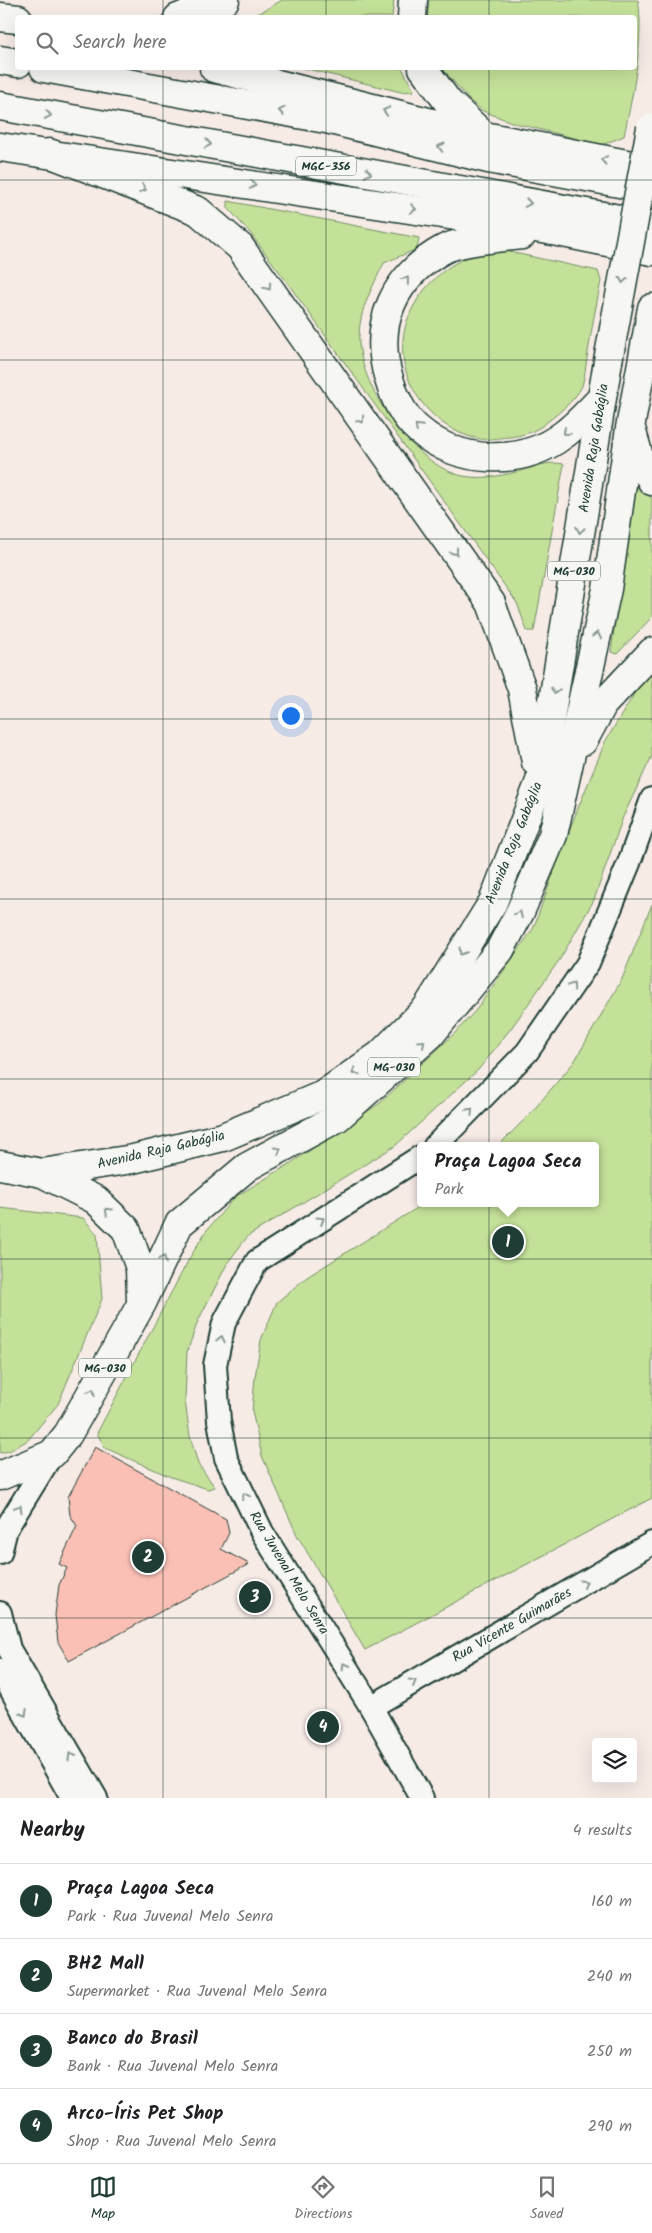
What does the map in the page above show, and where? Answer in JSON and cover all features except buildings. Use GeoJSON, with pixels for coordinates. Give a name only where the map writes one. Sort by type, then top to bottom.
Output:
{"type":"FeatureCollection","features":[{"type":"Feature","properties":{"kind":"highway"},"geometry":{"type":"LineString","coordinates":[[186,15],[225,0]]}},
{"type":"Feature","properties":{"kind":"highway"},"geometry":{"type":"LineString","coordinates":[[412,15],[413,0]]}},
{"type":"Feature","properties":{"kind":"highway"},"geometry":{"type":"LineString","coordinates":[[0,60],[15,62]]}},
{"type":"Feature","properties":{"kind":"highway"},"geometry":{"type":"LineString","coordinates":[[55,70],[326,119],[488,159],[652,188]]}},
{"type":"Feature","properties":{"kind":"highway"},"geometry":{"type":"LineString","coordinates":[[222,70],[484,136],[652,169]]}},
{"type":"Feature","properties":{"kind":"highway"},"geometry":{"type":"LineString","coordinates":[[424,70],[448,102],[484,136]]}},
{"type":"Feature","properties":{"kind":"highway","name":"MGC-356"},"geometry":{"type":"LineString","coordinates":[[0,106],[652,225]]}},
{"type":"Feature","properties":{"kind":"highway","name":"Avenida Raja Gabáglia"},"geometry":{"type":"LineString","coordinates":[[42,1173],[134,1159],[223,1137],[323,1095],[380,1055],[427,1008],[493,902],[540,781],[601,398],[651,125]]}},
{"type":"Feature","properties":{"kind":"highway","name":"MGC-356"},"geometry":{"type":"LineString","coordinates":[[0,147],[548,230],[652,251]]}},
{"type":"Feature","properties":{"kind":"highway"},"geometry":{"type":"LineString","coordinates":[[49,153],[198,211],[240,247],[491,603],[522,689],[540,781]]}},
{"type":"Feature","properties":{"kind":"highway"},"geometry":{"type":"LineString","coordinates":[[548,230],[446,248],[420,265],[403,282],[384,322],[382,348],[393,395],[418,430],[458,453],[484,458],[513,457],[536,449],[562,436],[601,398]]}},
{"type":"Feature","properties":{"kind":"highway","name":"Avenida Raja Gabáglia"},"geometry":{"type":"LineString","coordinates":[[142,1302],[179,1224],[247,1168],[337,1118],[430,1035],[500,950],[520,912],[553,835],[568,768],[607,589],[630,428],[652,308]]}},
{"type":"Feature","properties":{"kind":"highway"},"geometry":{"type":"LineString","coordinates":[[630,428],[640,460],[652,481]]}},
{"type":"Feature","properties":{"kind":"highway"},"geometry":{"type":"LineString","coordinates":[[568,768],[603,704],[652,652]]}},
{"type":"Feature","properties":{"kind":"highway","name":"MG-030"},"geometry":{"type":"LineString","coordinates":[[0,1164],[42,1173]]}},
{"type":"Feature","properties":{"kind":"highway"},"geometry":{"type":"LineString","coordinates":[[42,1173],[96,1200],[126,1229],[140,1268],[142,1302]]}},
{"type":"Feature","properties":{"kind":"highway","name":"MG-030"},"geometry":{"type":"LineString","coordinates":[[0,1476],[52,1454],[68,1434],[142,1302]]}},
{"type":"Feature","properties":{"kind":"street"},"geometry":{"type":"LineString","coordinates":[[440,1142],[527,1052],[588,963],[629,863],[652,799]]}},
{"type":"Feature","properties":{"kind":"street","name":"Rua Juvenal Melo Senra"},"geometry":{"type":"LineString","coordinates":[[417,1159],[257,1261],[224,1323],[215,1365],[219,1421],[226,1458],[262,1532],[371,1707],[422,1798]]}},
{"type":"Feature","properties":{"kind":"street"},"geometry":{"type":"LineString","coordinates":[[0,1553],[6,1530],[52,1454]]}},
{"type":"Feature","properties":{"kind":"street","name":"Rua Vicente Guimarães"},"geometry":{"type":"LineString","coordinates":[[371,1707],[652,1543]]}},
{"type":"Feature","properties":{"kind":"street"},"geometry":{"type":"LineString","coordinates":[[0,1613],[10,1650],[96,1798]]}},
{"type":"Feature","properties":{"kind":"street"},"geometry":{"type":"LineString","coordinates":[[0,1670],[72,1798]]}},
{"type":"Feature","properties":{"kind":"green space"},"geometry":{"type":"Polygon","coordinates":[[[282,0],[394,0],[392,15],[256,15],[282,0]]]}},
{"type":"Feature","properties":{"kind":"green space"},"geometry":{"type":"Polygon","coordinates":[[[429,0],[638,0],[640,32],[637,64],[637,15],[427,15],[429,0]]]}},
{"type":"Feature","properties":{"kind":"green space"},"geometry":{"type":"Polygon","coordinates":[[[311,70],[403,70],[414,91],[401,92],[311,70]]]}},
{"type":"Feature","properties":{"kind":"green space"},"geometry":{"type":"Polygon","coordinates":[[[444,70],[636,70],[624,136],[602,145],[514,123],[483,111],[469,100],[444,70]]]}},
{"type":"Feature","properties":{"kind":"green space"},"geometry":{"type":"Polygon","coordinates":[[[228,201],[419,238],[417,249],[384,263],[368,297],[362,315],[359,334],[361,354],[367,376],[392,420],[408,440],[426,457],[444,469],[463,476],[486,477],[509,474],[548,464],[564,464],[534,631],[527,631],[517,603],[284,278],[251,234],[228,208],[228,201]]]}},
{"type":"Feature","properties":{"kind":"green space"},"geometry":{"type":"Polygon","coordinates":[[[505,251],[598,271],[601,281],[583,382],[575,397],[552,418],[532,432],[510,437],[480,439],[464,435],[449,427],[435,417],[423,404],[407,374],[403,357],[403,340],[409,316],[415,304],[430,283],[440,274],[450,266],[466,258],[505,251]]]}},
{"type":"Feature","properties":{"kind":"green space"},"geometry":{"type":"Polygon","coordinates":[[[641,485],[652,499],[652,617],[617,654],[611,652],[633,491],[641,485]]]}},
{"type":"Feature","properties":{"kind":"green space"},"geometry":{"type":"Polygon","coordinates":[[[652,671],[652,756],[623,817],[594,900],[560,959],[512,1027],[479,1069],[395,1146],[248,1236],[228,1262],[198,1321],[187,1352],[185,1401],[190,1436],[198,1464],[215,1487],[208,1489],[171,1477],[105,1448],[97,1433],[189,1259],[206,1231],[235,1197],[288,1165],[380,1103],[456,1032],[476,1010],[533,929],[568,833],[605,742],[642,681],[652,671]]]}},
{"type":"Feature","properties":{"kind":"green space"},"geometry":{"type":"Polygon","coordinates":[[[652,904],[652,1498],[365,1650],[297,1535],[262,1456],[252,1411],[261,1340],[277,1302],[307,1277],[419,1207],[599,1207],[599,1142],[502,1142],[531,1113],[574,1062],[622,979],[652,904]]]}},
{"type":"Feature","properties":{"kind":"green space"},"geometry":{"type":"Polygon","coordinates":[[[0,1208],[83,1218],[97,1234],[102,1299],[58,1404],[28,1440],[9,1451],[0,1453],[0,1208]]]}},
{"type":"Feature","properties":{"kind":"place","name":"Praça Lagoa Seca"},"geometry":{"type":"Point","coordinates":[508,1242]}},
{"type":"Feature","properties":{"kind":"place","name":"BH2 Mall"},"geometry":{"type":"Point","coordinates":[148,1557]}},
{"type":"Feature","properties":{"kind":"place","name":"Banco do Brasil"},"geometry":{"type":"Point","coordinates":[255,1597]}},
{"type":"Feature","properties":{"kind":"place","name":"Arco-Íris Pet Shop"},"geometry":{"type":"Point","coordinates":[323,1727]}}]}
